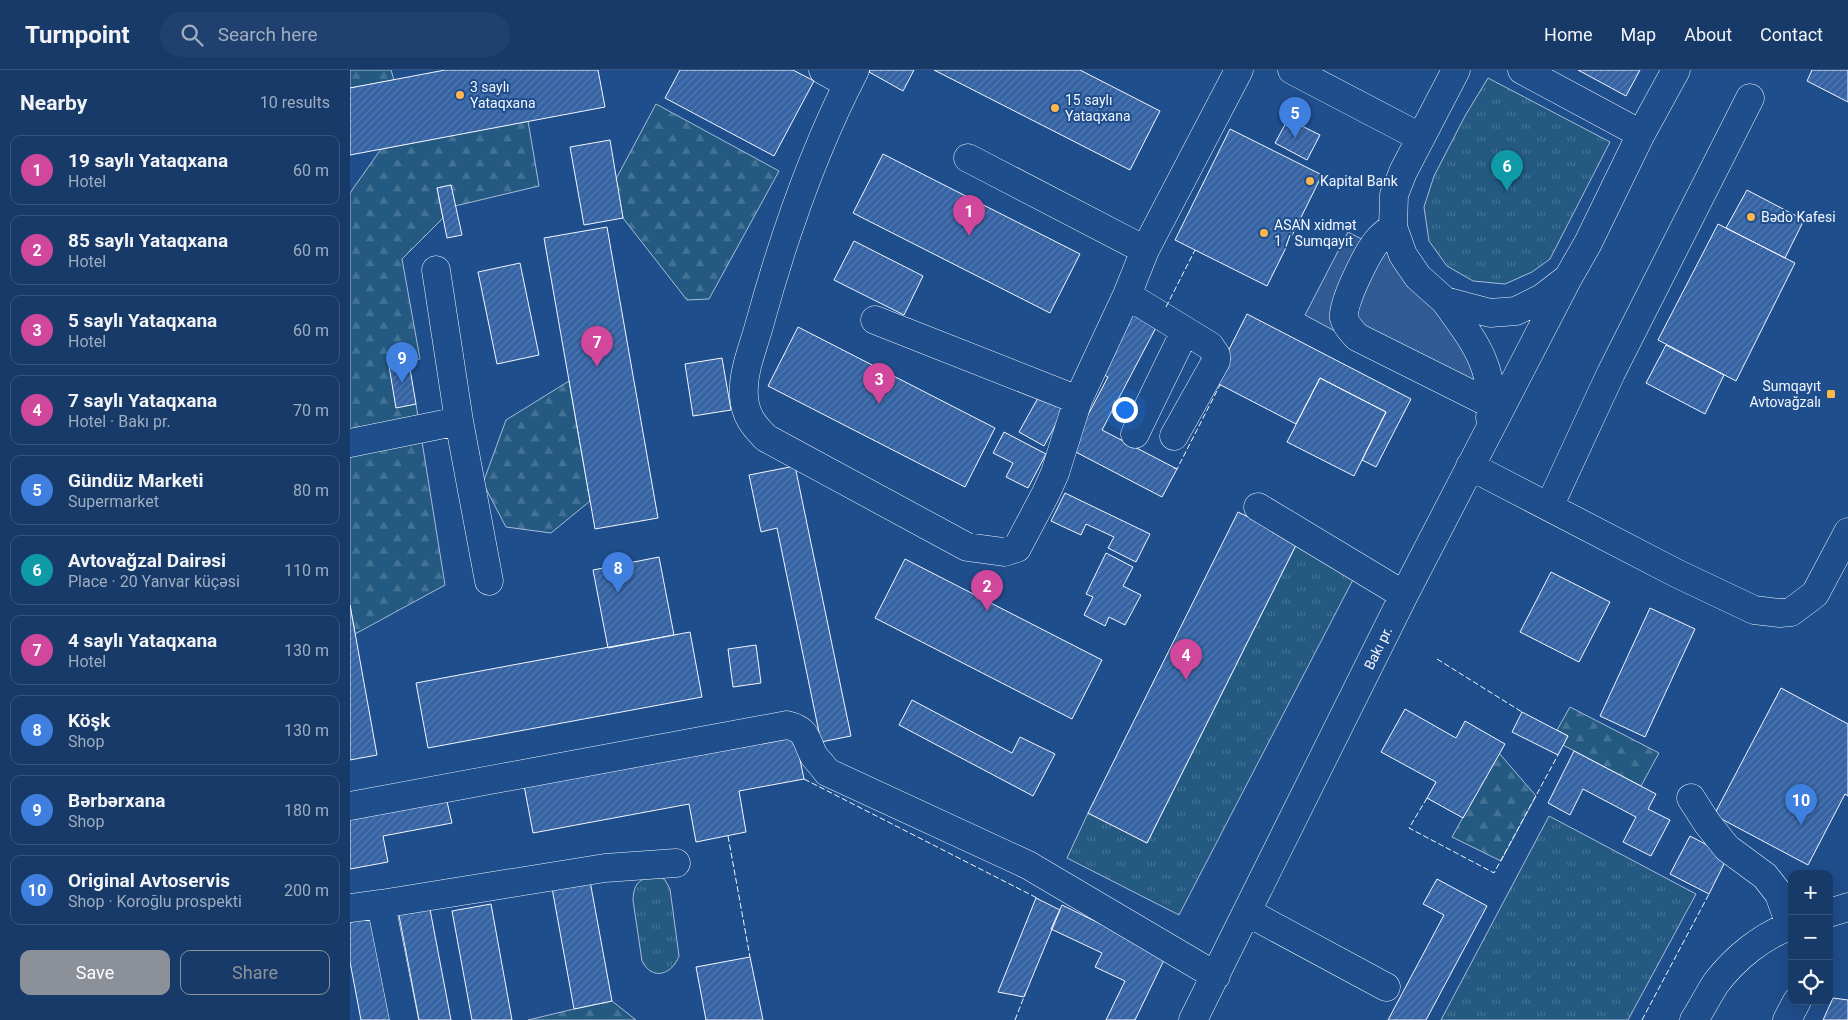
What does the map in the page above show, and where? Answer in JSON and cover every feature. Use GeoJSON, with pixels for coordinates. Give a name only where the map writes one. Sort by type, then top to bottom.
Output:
{"type":"FeatureCollection","features":[{"type":"Feature","properties":{"kind":"street"},"geometry":{"type":"LineString","coordinates":[[823,70],[852,77],[798,201],[773,273],[745,376],[744,395],[747,416],[755,428],[766,438],[967,547],[1004,552],[1017,548],[1046,493],[1055,473],[1078,400],[1127,295],[1144,250],[1239,70]]}},
{"type":"Feature","properties":{"kind":"street"},"geometry":{"type":"LineString","coordinates":[[1292,70],[1420,137]]}},
{"type":"Feature","properties":{"kind":"street"},"geometry":{"type":"LineString","coordinates":[[1456,70],[1403,172],[1394,195],[1393,227],[1403,255],[1418,277],[1445,301],[1471,338],[1484,362],[1490,382],[1492,404],[1488,435]]}},
{"type":"Feature","properties":{"kind":"street"},"geometry":{"type":"LineString","coordinates":[[1522,70],[1641,134],[1676,70]]}},
{"type":"Feature","properties":{"kind":"street"},"geometry":{"type":"LineString","coordinates":[[1550,507],[1611,373],[1750,98]]}},
{"type":"Feature","properties":{"kind":"street","name":"Bakı pr."},"geometry":{"type":"LineString","coordinates":[[1193,1020],[1404,595],[1568,278],[1588,243],[1641,134]]}},
{"type":"Feature","properties":{"kind":"street"},"geometry":{"type":"LineString","coordinates":[[968,158],[1144,250]]}},
{"type":"Feature","properties":{"kind":"street"},"geometry":{"type":"LineString","coordinates":[[1393,227],[1377,241],[1366,259],[1344,308],[1344,319],[1349,328],[1358,337],[1492,404]]}},
{"type":"Feature","properties":{"kind":"street"},"geometry":{"type":"LineString","coordinates":[[436,270],[459,421],[489,581]]}},
{"type":"Feature","properties":{"kind":"street"},"geometry":{"type":"LineString","coordinates":[[1445,301],[1490,313],[1516,311],[1542,298],[1568,278]]}},
{"type":"Feature","properties":{"kind":"street"},"geometry":{"type":"LineString","coordinates":[[1127,295],[1210,346],[1216,355],[1216,361],[1174,436]]}},
{"type":"Feature","properties":{"kind":"street"},"geometry":{"type":"LineString","coordinates":[[875,320],[1078,400]]}},
{"type":"Feature","properties":{"kind":"street"},"geometry":{"type":"LineString","coordinates":[[1135,434],[1185,331]]}},
{"type":"Feature","properties":{"kind":"street"},"geometry":{"type":"LineString","coordinates":[[350,442],[459,421]]}},
{"type":"Feature","properties":{"kind":"street"},"geometry":{"type":"LineString","coordinates":[[1470,466],[1676,573],[1754,610],[1780,613],[1791,612],[1815,594],[1848,532]]}},
{"type":"Feature","properties":{"kind":"street"},"geometry":{"type":"LineString","coordinates":[[1258,507],[1404,595]]}},
{"type":"Feature","properties":{"kind":"street"},"geometry":{"type":"LineString","coordinates":[[350,806],[786,725],[798,728],[806,736],[815,756],[827,772],[1028,865],[1216,976]]}},
{"type":"Feature","properties":{"kind":"street"},"geometry":{"type":"LineString","coordinates":[[1691,798],[1707,824],[1727,848],[1765,876],[1779,894],[1788,917]]}},
{"type":"Feature","properties":{"kind":"street"},"geometry":{"type":"LineString","coordinates":[[350,908],[605,868],[676,863]]}},
{"type":"Feature","properties":{"kind":"street"},"geometry":{"type":"LineString","coordinates":[[381,904],[404,1020]]}},
{"type":"Feature","properties":{"kind":"street"},"geometry":{"type":"LineString","coordinates":[[1833,912],[1848,906]]}},
{"type":"Feature","properties":{"kind":"street"},"geometry":{"type":"LineString","coordinates":[[1247,912],[1386,987]]}},
{"type":"Feature","properties":{"kind":"street"},"geometry":{"type":"LineString","coordinates":[[1694,1020],[1716,984],[1739,958],[1766,937],[1788,926]]}},
{"type":"Feature","properties":{"kind":"street"},"geometry":{"type":"LineString","coordinates":[[1788,1020],[1795,1005]]}},
{"type":"Feature","properties":{"kind":"green space"},"geometry":{"type":"Polygon","coordinates":[[[350,70],[391,70],[394,80],[350,88],[350,70]]]}},
{"type":"Feature","properties":{"kind":"green space"},"geometry":{"type":"Polygon","coordinates":[[[1488,78],[1610,142],[1550,259],[1532,272],[1505,284],[1473,281],[1447,266],[1429,241],[1424,207],[1434,176],[1465,116],[1488,78]]]}},
{"type":"Feature","properties":{"kind":"green space"},"geometry":{"type":"Polygon","coordinates":[[[656,104],[779,171],[709,299],[687,300],[623,218],[616,179],[656,104]]]}},
{"type":"Feature","properties":{"kind":"green space"},"geometry":{"type":"Polygon","coordinates":[[[528,121],[539,186],[455,206],[451,185],[437,188],[443,218],[402,259],[420,359],[390,366],[396,407],[416,404],[445,585],[355,634],[350,605],[350,193],[381,149],[528,121]]]}},
{"type":"Feature","properties":{"kind":"green space"},"geometry":{"type":"Polygon","coordinates":[[[569,381],[590,501],[551,533],[506,527],[483,483],[506,420],[569,381]]]}},
{"type":"Feature","properties":{"kind":"green space"},"geometry":{"type":"Polygon","coordinates":[[[1298,541],[1358,570],[1179,915],[1067,858],[1088,813],[1147,843],[1298,541]]]}},
{"type":"Feature","properties":{"kind":"green space"},"geometry":{"type":"Polygon","coordinates":[[[1570,707],[1659,753],[1641,786],[1563,745],[1568,736],[1557,730],[1570,707]]]}},
{"type":"Feature","properties":{"kind":"green space"},"geometry":{"type":"Polygon","coordinates":[[[1499,753],[1536,796],[1501,861],[1452,837],[1499,753]]]}},
{"type":"Feature","properties":{"kind":"green space"},"geometry":{"type":"Polygon","coordinates":[[[1549,816],[1696,894],[1628,1020],[1441,1020],[1549,816]]]}},
{"type":"Feature","properties":{"kind":"green space"},"geometry":{"type":"Polygon","coordinates":[[[659,876],[665,880],[670,889],[679,956],[672,968],[662,973],[656,973],[646,967],[642,961],[633,900],[637,884],[647,878],[659,876]]]}},
{"type":"Feature","properties":{"kind":"green space"},"geometry":{"type":"Polygon","coordinates":[[[612,1001],[636,1020],[528,1020],[574,1009],[612,1001]]]}},
{"type":"Feature","properties":{"kind":"shaded area"},"geometry":{"type":"Polygon","coordinates":[[[1348,232],[1402,260],[1485,378],[1473,405],[1305,315],[1348,232]]]}},
{"type":"Feature","properties":{"kind":"building"},"geometry":{"type":"Polygon","coordinates":[[[445,70],[598,70],[605,107],[350,155],[350,88],[445,70]]]}},
{"type":"Feature","properties":{"kind":"building"},"geometry":{"type":"Polygon","coordinates":[[[680,70],[793,70],[814,81],[774,156],[665,98],[680,70]]]}},
{"type":"Feature","properties":{"kind":"building"},"geometry":{"type":"Polygon","coordinates":[[[870,70],[914,70],[903,91],[869,72],[870,70]]]}},
{"type":"Feature","properties":{"kind":"building"},"geometry":{"type":"Polygon","coordinates":[[[934,70],[1080,70],[1160,111],[1130,170],[934,70]]]}},
{"type":"Feature","properties":{"kind":"building"},"geometry":{"type":"Polygon","coordinates":[[[1578,70],[1640,70],[1626,96],[1578,70]]]}},
{"type":"Feature","properties":{"kind":"building"},"geometry":{"type":"Polygon","coordinates":[[[1812,70],[1848,70],[1848,102],[1807,81],[1812,70]]]}},
{"type":"Feature","properties":{"kind":"building"},"geometry":{"type":"Polygon","coordinates":[[[1288,119],[1320,135],[1307,160],[1275,143],[1288,119]]]}},
{"type":"Feature","properties":{"kind":"building"},"geometry":{"type":"Polygon","coordinates":[[[1230,129],[1322,175],[1267,286],[1175,240],[1230,129]]]}},
{"type":"Feature","properties":{"kind":"building"},"geometry":{"type":"Polygon","coordinates":[[[610,140],[623,218],[584,225],[570,147],[610,140]]]}},
{"type":"Feature","properties":{"kind":"building"},"geometry":{"type":"Polygon","coordinates":[[[883,154],[1080,254],[1050,313],[853,213],[883,154]]]}},
{"type":"Feature","properties":{"kind":"building"},"geometry":{"type":"Polygon","coordinates":[[[451,185],[462,235],[447,238],[437,188],[451,185]]]}},
{"type":"Feature","properties":{"kind":"building"},"geometry":{"type":"Polygon","coordinates":[[[1747,190],[1804,220],[1785,258],[1726,228],[1747,190]]]}},
{"type":"Feature","properties":{"kind":"building"},"geometry":{"type":"Polygon","coordinates":[[[1718,224],[1795,263],[1736,381],[1658,340],[1718,224]]]}},
{"type":"Feature","properties":{"kind":"building"},"geometry":{"type":"Polygon","coordinates":[[[607,227],[658,518],[595,529],[544,238],[607,227]]]}},
{"type":"Feature","properties":{"kind":"building"},"geometry":{"type":"Polygon","coordinates":[[[854,241],[923,276],[904,315],[834,280],[854,241]]]}},
{"type":"Feature","properties":{"kind":"building"},"geometry":{"type":"Polygon","coordinates":[[[520,263],[539,355],[497,364],[478,272],[520,263]]]}},
{"type":"Feature","properties":{"kind":"building"},"geometry":{"type":"Polygon","coordinates":[[[1130,304],[1160,320],[1102,430],[1177,469],[1162,497],[1070,449],[1108,377],[1095,370],[1130,304]]]}},
{"type":"Feature","properties":{"kind":"building"},"geometry":{"type":"Polygon","coordinates":[[[1247,314],[1411,399],[1376,467],[1362,460],[1386,412],[1320,378],[1296,424],[1213,381],[1247,314]]]}},
{"type":"Feature","properties":{"kind":"building"},"geometry":{"type":"Polygon","coordinates":[[[798,327],[995,428],[965,487],[768,386],[798,327]]]}},
{"type":"Feature","properties":{"kind":"building"},"geometry":{"type":"Polygon","coordinates":[[[1666,345],[1724,375],[1705,414],[1646,383],[1666,345]]]}},
{"type":"Feature","properties":{"kind":"building"},"geometry":{"type":"Polygon","coordinates":[[[722,358],[731,410],[693,416],[685,364],[722,358]]]}},
{"type":"Feature","properties":{"kind":"building"},"geometry":{"type":"Polygon","coordinates":[[[409,363],[416,404],[396,408],[389,366],[409,363]]]}},
{"type":"Feature","properties":{"kind":"building"},"geometry":{"type":"Polygon","coordinates":[[[1320,378],[1386,412],[1354,476],[1287,442],[1320,378]]]}},
{"type":"Feature","properties":{"kind":"building"},"geometry":{"type":"Polygon","coordinates":[[[1039,396],[1064,409],[1044,446],[1019,432],[1039,396]]]}},
{"type":"Feature","properties":{"kind":"building"},"geometry":{"type":"Polygon","coordinates":[[[1004,432],[1046,454],[1028,488],[1006,477],[1013,463],[993,453],[1004,432]]]}},
{"type":"Feature","properties":{"kind":"building"},"geometry":{"type":"Polygon","coordinates":[[[795,466],[851,736],[821,742],[777,528],[761,532],[749,475],[795,466]]]}},
{"type":"Feature","properties":{"kind":"building"},"geometry":{"type":"Polygon","coordinates":[[[1065,493],[1150,534],[1136,562],[1108,548],[1114,537],[1086,524],[1081,535],[1051,521],[1065,493]]]}},
{"type":"Feature","properties":{"kind":"building"},"geometry":{"type":"Polygon","coordinates":[[[1238,512],[1298,541],[1147,843],[1088,813],[1238,512]]]}},
{"type":"Feature","properties":{"kind":"building"},"geometry":{"type":"Polygon","coordinates":[[[1106,553],[1133,567],[1123,586],[1141,595],[1125,625],[1109,617],[1105,626],[1084,615],[1093,597],[1086,594],[1106,553]]]}},
{"type":"Feature","properties":{"kind":"building"},"geometry":{"type":"Polygon","coordinates":[[[659,557],[674,635],[608,648],[593,570],[659,557]]]}},
{"type":"Feature","properties":{"kind":"building"},"geometry":{"type":"Polygon","coordinates":[[[905,559],[1102,660],[1072,719],[875,618],[905,559]]]}},
{"type":"Feature","properties":{"kind":"building"},"geometry":{"type":"Polygon","coordinates":[[[1551,572],[1610,602],[1579,662],[1520,632],[1551,572]]]}},
{"type":"Feature","properties":{"kind":"building"},"geometry":{"type":"Polygon","coordinates":[[[350,605],[377,755],[350,760],[350,605]]]}},
{"type":"Feature","properties":{"kind":"building"},"geometry":{"type":"Polygon","coordinates":[[[1650,608],[1695,629],[1645,737],[1600,716],[1650,608]]]}},
{"type":"Feature","properties":{"kind":"building"},"geometry":{"type":"Polygon","coordinates":[[[690,632],[702,697],[428,748],[416,683],[690,632]]]}},
{"type":"Feature","properties":{"kind":"building"},"geometry":{"type":"Polygon","coordinates":[[[756,645],[761,683],[733,687],[728,649],[756,645]]]}},
{"type":"Feature","properties":{"kind":"building"},"geometry":{"type":"Polygon","coordinates":[[[1781,688],[1848,724],[1848,796],[1845,794],[1808,865],[1714,815],[1781,688]]]}},
{"type":"Feature","properties":{"kind":"building"},"geometry":{"type":"Polygon","coordinates":[[[912,700],[1012,753],[1020,737],[1055,754],[1033,796],[899,725],[912,700]]]}},
{"type":"Feature","properties":{"kind":"building"},"geometry":{"type":"Polygon","coordinates":[[[1405,709],[1456,738],[1465,721],[1505,744],[1463,818],[1427,798],[1436,782],[1381,752],[1405,709]]]}},
{"type":"Feature","properties":{"kind":"building"},"geometry":{"type":"Polygon","coordinates":[[[1522,712],[1568,736],[1558,755],[1512,732],[1522,712]]]}},
{"type":"Feature","properties":{"kind":"building"},"geometry":{"type":"Polygon","coordinates":[[[794,730],[804,779],[739,791],[746,832],[696,842],[689,804],[533,833],[523,780],[794,730]]]}},
{"type":"Feature","properties":{"kind":"building"},"geometry":{"type":"Polygon","coordinates":[[[1574,751],[1656,794],[1648,809],[1670,820],[1651,856],[1623,842],[1636,817],[1583,789],[1570,815],[1548,803],[1574,751]]]}},
{"type":"Feature","properties":{"kind":"building"},"geometry":{"type":"Polygon","coordinates":[[[445,793],[452,823],[383,836],[388,862],[350,869],[350,812],[445,793]]]}},
{"type":"Feature","properties":{"kind":"building"},"geometry":{"type":"Polygon","coordinates":[[[1690,836],[1728,856],[1709,894],[1670,874],[1690,836]]]}},
{"type":"Feature","properties":{"kind":"building"},"geometry":{"type":"Polygon","coordinates":[[[1437,879],[1487,906],[1426,1020],[1388,1020],[1444,915],[1423,904],[1437,879]]]}},
{"type":"Feature","properties":{"kind":"building"},"geometry":{"type":"Polygon","coordinates":[[[590,881],[612,1001],[574,1009],[552,888],[590,881]]]}},
{"type":"Feature","properties":{"kind":"building"},"geometry":{"type":"Polygon","coordinates":[[[1036,898],[1060,910],[1024,997],[998,992],[1036,898]]]}},
{"type":"Feature","properties":{"kind":"building"},"geometry":{"type":"Polygon","coordinates":[[[429,904],[451,1020],[419,1020],[398,910],[429,904]]]}},
{"type":"Feature","properties":{"kind":"building"},"geometry":{"type":"Polygon","coordinates":[[[491,904],[512,1020],[472,1020],[452,911],[491,904]]]}},
{"type":"Feature","properties":{"kind":"building"},"geometry":{"type":"Polygon","coordinates":[[[1062,905],[1166,956],[1135,1020],[1106,1020],[1125,981],[1095,967],[1102,953],[1051,929],[1062,905]]]}},
{"type":"Feature","properties":{"kind":"building"},"geometry":{"type":"Polygon","coordinates":[[[373,912],[393,1020],[361,1020],[350,962],[350,917],[373,912]]]}},
{"type":"Feature","properties":{"kind":"building"},"geometry":{"type":"Polygon","coordinates":[[[750,957],[763,1020],[706,1020],[696,967],[750,957]]]}},
{"type":"Feature","properties":{"kind":"building"},"geometry":{"type":"Polygon","coordinates":[[[1833,998],[1848,1000],[1848,1020],[1823,1020],[1830,1005],[1833,1005],[1833,998]]]}},
{"type":"Feature","properties":{"kind":"fence"},"geometry":{"type":"LineString","coordinates":[[1166,307],[1195,250]]}},
{"type":"Feature","properties":{"kind":"fence"},"geometry":{"type":"LineString","coordinates":[[1174,468],[1177,469],[1220,385]]}},
{"type":"Feature","properties":{"kind":"fence"},"geometry":{"type":"LineString","coordinates":[[1437,659],[1522,712]]}},
{"type":"Feature","properties":{"kind":"fence"},"geometry":{"type":"LineString","coordinates":[[1427,798],[1409,828],[1494,873],[1558,755]]}},
{"type":"Feature","properties":{"kind":"fence"},"geometry":{"type":"LineString","coordinates":[[804,779],[1039,899]]}},
{"type":"Feature","properties":{"kind":"fence"},"geometry":{"type":"LineString","coordinates":[[728,836],[750,957]]}},
{"type":"Feature","properties":{"kind":"fence"},"geometry":{"type":"LineString","coordinates":[[1642,1020],[1709,894]]}},
{"type":"Feature","properties":{"kind":"fence"},"geometry":{"type":"LineString","coordinates":[[1015,1020],[1025,994]]}},
{"type":"Feature","properties":{"kind":"place","name":"3 saylı Yataqxana"},"geometry":{"type":"Point","coordinates":[460,95]}},
{"type":"Feature","properties":{"kind":"place","name":"15 saylı Yataqxana"},"geometry":{"type":"Point","coordinates":[1055,108]}},
{"type":"Feature","properties":{"kind":"place","name":"Gündüz Marketi"},"geometry":{"type":"Point","coordinates":[1295,138]}},
{"type":"Feature","properties":{"kind":"place","name":"Kapital Bank"},"geometry":{"type":"Point","coordinates":[1310,181]}},
{"type":"Feature","properties":{"kind":"place","name":"Avtovağzal Dairəsi"},"geometry":{"type":"Point","coordinates":[1507,191]}},
{"type":"Feature","properties":{"kind":"place","name":"Bədo Kafesi"},"geometry":{"type":"Point","coordinates":[1751,217]}},
{"type":"Feature","properties":{"kind":"place","name":"ASAN xidmət 1 / Sumqayıt"},"geometry":{"type":"Point","coordinates":[1264,233]}},
{"type":"Feature","properties":{"kind":"place","name":"19 saylı Yataqxana"},"geometry":{"type":"Point","coordinates":[969,236]}},
{"type":"Feature","properties":{"kind":"place","name":"4 saylı Yataqxana"},"geometry":{"type":"Point","coordinates":[597,367]}},
{"type":"Feature","properties":{"kind":"place","name":"Bərbərxana"},"geometry":{"type":"Point","coordinates":[402,383]}},
{"type":"Feature","properties":{"kind":"place","name":"Sumqayıt Avtovağzalı"},"geometry":{"type":"Point","coordinates":[1831,394]}},
{"type":"Feature","properties":{"kind":"place","name":"5 saylı Yataqxana"},"geometry":{"type":"Point","coordinates":[879,404]}},
{"type":"Feature","properties":{"kind":"place","name":"Köşk"},"geometry":{"type":"Point","coordinates":[618,593]}},
{"type":"Feature","properties":{"kind":"place","name":"85 saylı Yataqxana"},"geometry":{"type":"Point","coordinates":[987,611]}},
{"type":"Feature","properties":{"kind":"place","name":"7 saylı Yataqxana"},"geometry":{"type":"Point","coordinates":[1186,680]}},
{"type":"Feature","properties":{"kind":"place","name":"Original Avtoservis"},"geometry":{"type":"Point","coordinates":[1801,825]}}]}
